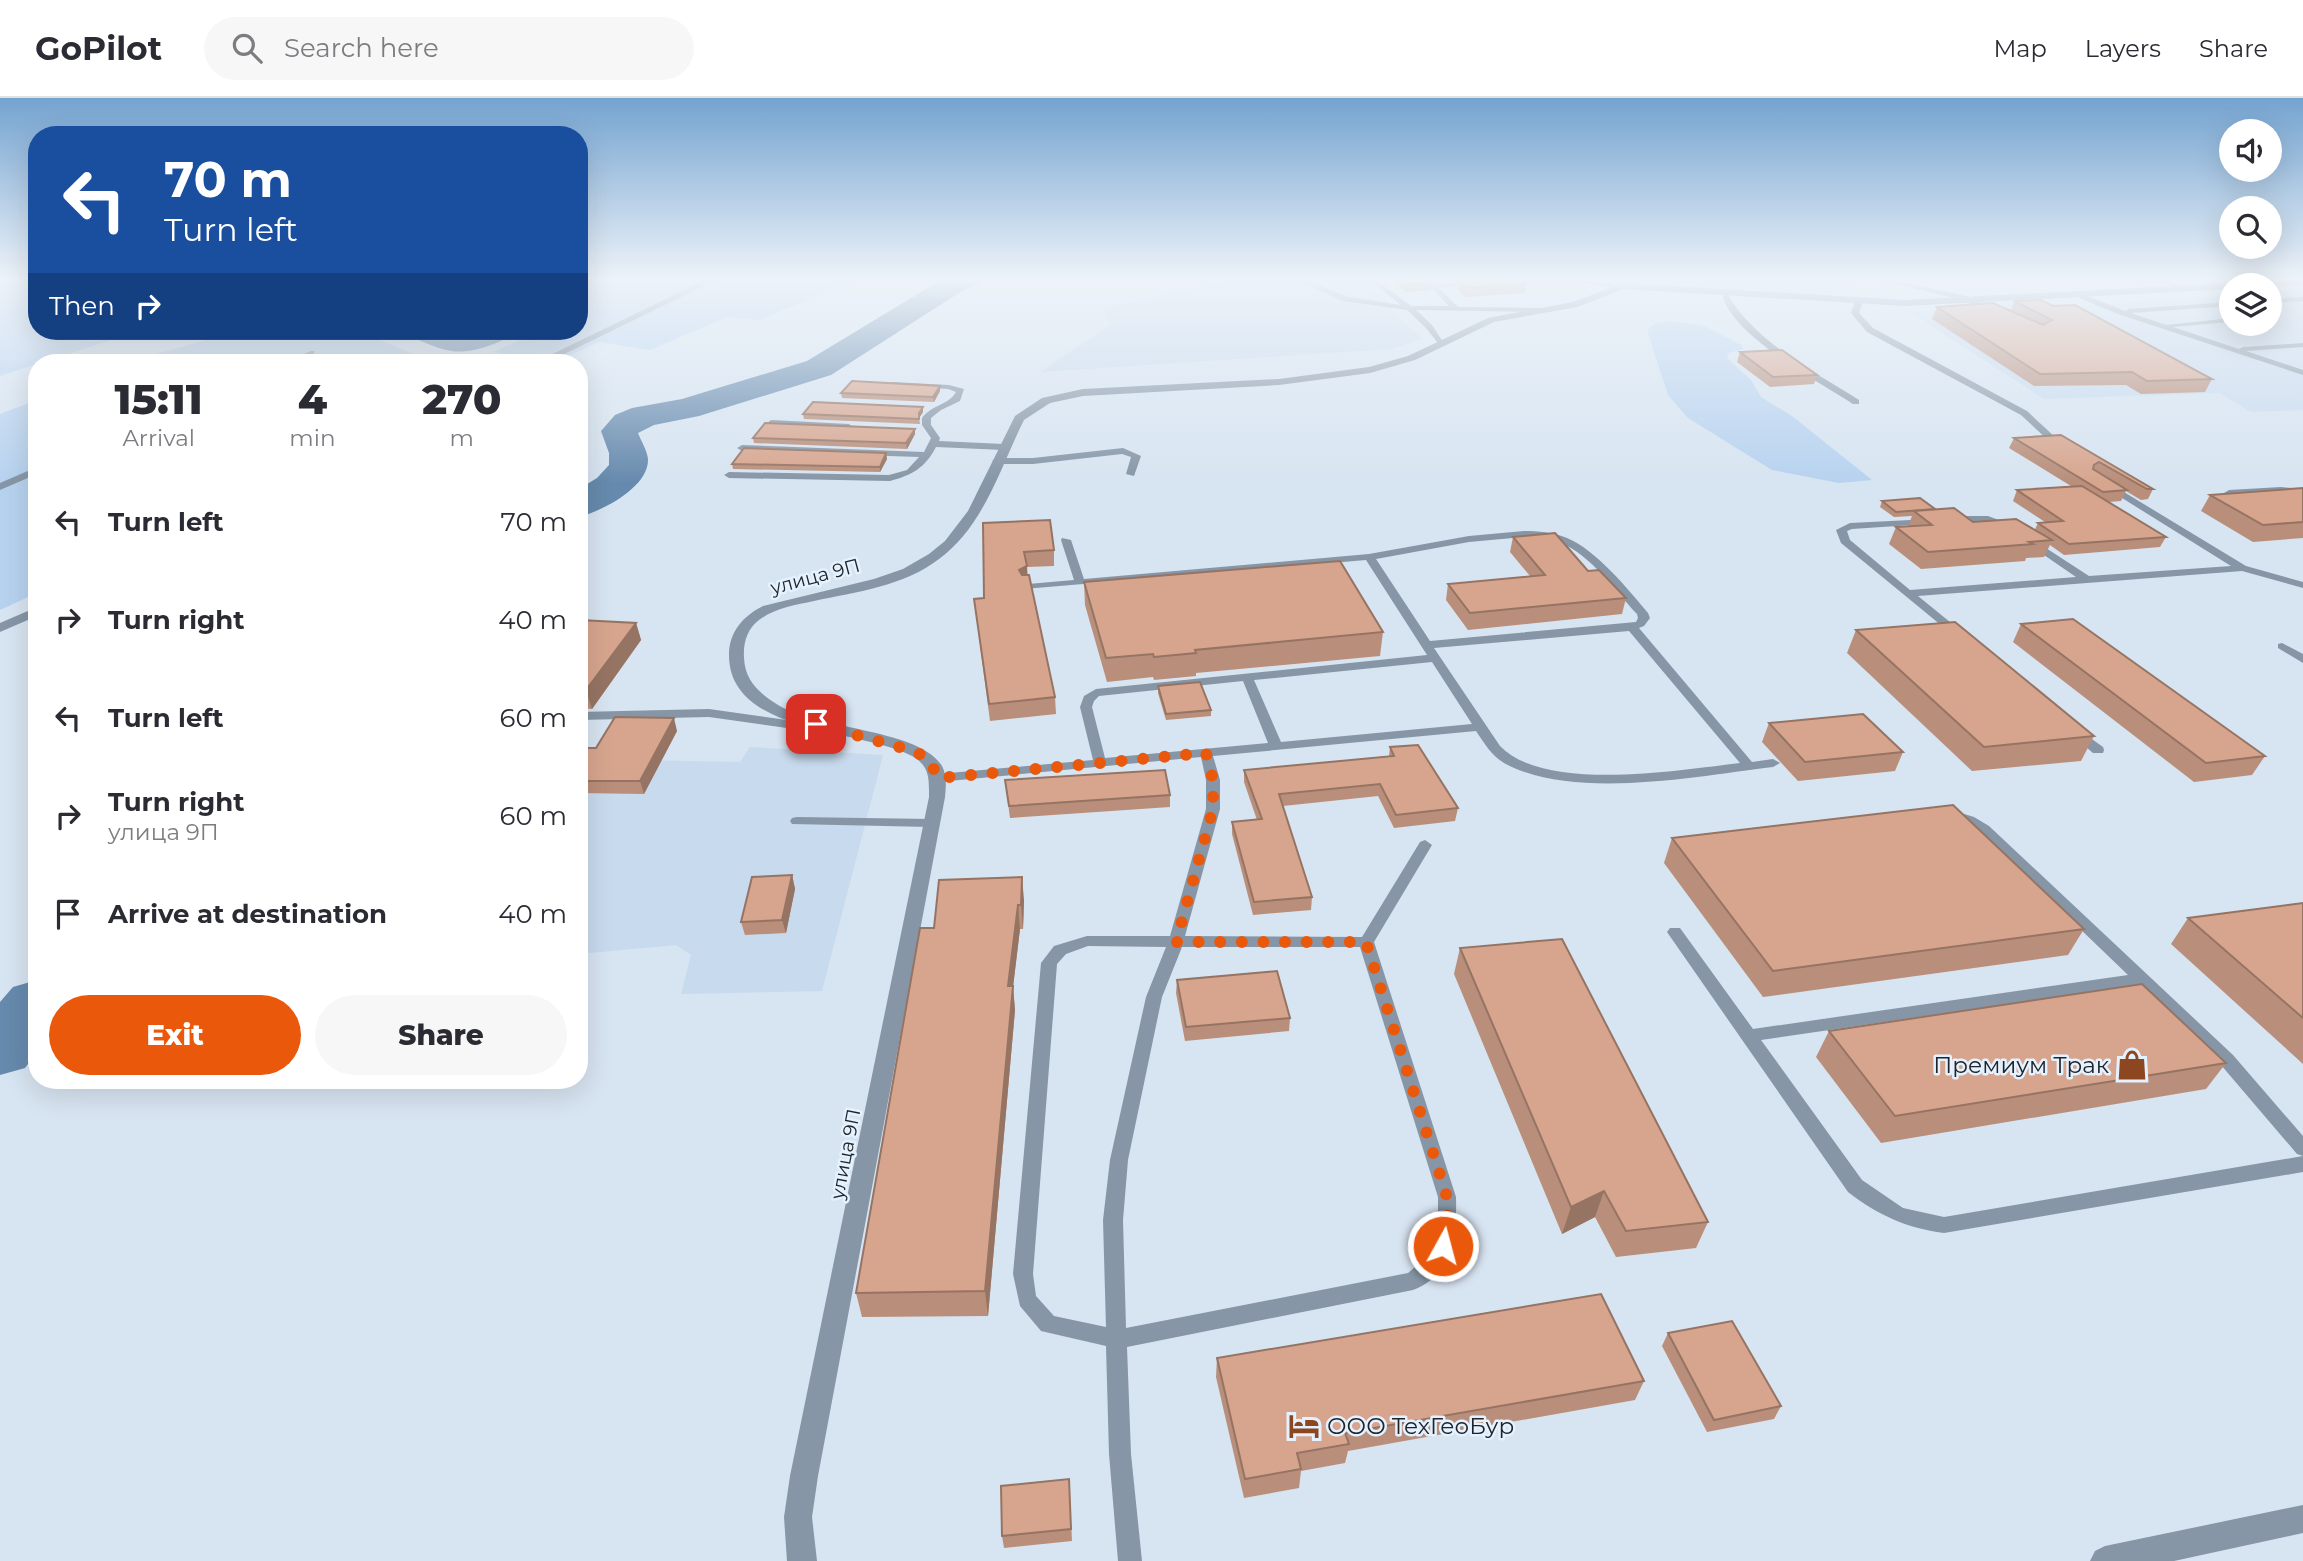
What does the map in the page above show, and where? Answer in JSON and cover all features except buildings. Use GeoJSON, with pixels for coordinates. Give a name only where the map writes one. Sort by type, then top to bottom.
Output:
{"type":"FeatureCollection","features":[{"type":"Feature","properties":{"kind":"street"},"geometry":{"type":"LineString","coordinates":[[558,354],[574,346]]}},
{"type":"Feature","properties":{"kind":"street","name":"улица 9П"},"geometry":{"type":"LineString","coordinates":[[802,1561],[798,1517],[804,1476],[938,778],[929,759],[914,751],[834,731],[780,712],[759,701],[746,689],[739,675],[736,650],[741,629],[754,616],[776,607],[885,579],[935,557],[969,518],[1024,412],[1045,400],[1093,393],[1334,375],[1398,362],[1438,346]]}},
{"type":"Feature","properties":{"kind":"street"},"geometry":{"type":"LineString","coordinates":[[0,628],[28,615]]}},
{"type":"Feature","properties":{"kind":"street"},"geometry":{"type":"LineString","coordinates":[[2105,1561],[2303,1519]]}},
{"type":"Feature","properties":{"kind":"lane"},"geometry":{"type":"LineString","coordinates":[[1774,346],[1856,402]]}},
{"type":"Feature","properties":{"kind":"lane"},"geometry":{"type":"LineString","coordinates":[[1900,346],[2024,413],[2053,440]]}},
{"type":"Feature","properties":{"kind":"lane"},"geometry":{"type":"LineString","coordinates":[[2223,346],[2303,373]]}},
{"type":"Feature","properties":{"kind":"lane"},"geometry":{"type":"LineString","coordinates":[[2234,350],[2285,346]]}},
{"type":"Feature","properties":{"kind":"lane"},"geometry":{"type":"LineString","coordinates":[[729,475],[890,478],[910,472],[927,455],[936,438],[926,422],[927,417],[957,399],[961,391],[950,387],[887,383]]}},
{"type":"Feature","properties":{"kind":"lane"},"geometry":{"type":"LineString","coordinates":[[924,408],[938,408]]}},
{"type":"Feature","properties":{"kind":"lane"},"geometry":{"type":"LineString","coordinates":[[772,423],[865,427]]}},
{"type":"Feature","properties":{"kind":"lane"},"geometry":{"type":"LineString","coordinates":[[917,430],[931,430]]}},
{"type":"Feature","properties":{"kind":"lane"},"geometry":{"type":"LineString","coordinates":[[934,444],[1033,461],[1123,451],[1136,456],[1131,474]]}},
{"type":"Feature","properties":{"kind":"lane"},"geometry":{"type":"LineString","coordinates":[[742,448],[927,455]]}},
{"type":"Feature","properties":{"kind":"lane"},"geometry":{"type":"LineString","coordinates":[[0,487],[28,474]]}},
{"type":"Feature","properties":{"kind":"lane"},"geometry":{"type":"LineString","coordinates":[[2095,478],[2242,568],[2303,585]]}},
{"type":"Feature","properties":{"kind":"lane"},"geometry":{"type":"LineString","coordinates":[[2229,493],[2281,489],[2303,492]]}},
{"type":"Feature","properties":{"kind":"lane"},"geometry":{"type":"LineString","coordinates":[[1971,645],[1845,541],[1841,530],[1864,525],[1973,517],[1988,519],[2012,528],[2087,579]]}},
{"type":"Feature","properties":{"kind":"lane"},"geometry":{"type":"LineString","coordinates":[[1028,587],[1369,557],[1500,535],[1535,533],[1565,540],[1584,554],[1642,612],[1644,618],[1640,624],[1632,627],[1427,645]]}},
{"type":"Feature","properties":{"kind":"lane"},"geometry":{"type":"LineString","coordinates":[[1066,540],[1080,582]]}},
{"type":"Feature","properties":{"kind":"lane"},"geometry":{"type":"LineString","coordinates":[[1369,557],[1497,752],[1507,759],[1543,775],[1564,778],[1615,778],[1773,763]]}},
{"type":"Feature","properties":{"kind":"lane"},"geometry":{"type":"LineString","coordinates":[[1908,593],[2242,568]]}},
{"type":"Feature","properties":{"kind":"lane"},"geometry":{"type":"LineString","coordinates":[[1632,627],[1749,766]]}},
{"type":"Feature","properties":{"kind":"lane"},"geometry":{"type":"LineString","coordinates":[[2282,646],[2303,659]]}},
{"type":"Feature","properties":{"kind":"lane"},"geometry":{"type":"LineString","coordinates":[[1100,763],[1086,706],[1088,699],[1096,693],[1435,658]]}},
{"type":"Feature","properties":{"kind":"lane"},"geometry":{"type":"LineString","coordinates":[[1247,677],[1276,746]]}},
{"type":"Feature","properties":{"kind":"lane"},"geometry":{"type":"LineString","coordinates":[[588,716],[722,714],[834,731]]}},
{"type":"Feature","properties":{"kind":"lane"},"geometry":{"type":"LineString","coordinates":[[2067,724],[2098,750]]}},
{"type":"Feature","properties":{"kind":"lane"},"geometry":{"type":"LineString","coordinates":[[938,778],[1480,727]]}},
{"type":"Feature","properties":{"kind":"lane"},"geometry":{"type":"LineString","coordinates":[[1130,1561],[1120,1454],[1113,1220],[1119,1160],[1154,997],[1176,942],[1213,809],[1213,780],[1206,753]]}},
{"type":"Feature","properties":{"kind":"lane"},"geometry":{"type":"LineString","coordinates":[[1933,813],[1951,814],[1984,829],[2227,1060],[2303,1149]]}},
{"type":"Feature","properties":{"kind":"lane"},"geometry":{"type":"LineString","coordinates":[[797,821],[931,823]]}},
{"type":"Feature","properties":{"kind":"lane"},"geometry":{"type":"LineString","coordinates":[[1366,942],[1087,941],[1060,950],[1049,963],[1023,1273],[1027,1300],[1048,1324],[1118,1339],[1413,1281],[1438,1261],[1448,1231],[1447,1197],[1366,942],[1425,845]]}},
{"type":"Feature","properties":{"kind":"lane"},"geometry":{"type":"LineString","coordinates":[[1675,932],[1855,1186],[1882,1208],[1912,1221],[1944,1225],[2303,1164]]}},
{"type":"Feature","properties":{"kind":"lane"},"geometry":{"type":"LineString","coordinates":[[1749,1036],[2142,979]]}},
{"type":"Feature","properties":{"kind":"shaded area"},"geometry":{"type":"Polygon","coordinates":[[[0,346],[92,346],[68,354],[28,354],[28,367],[0,376],[0,346]]]}},
{"type":"Feature","properties":{"kind":"shaded area"},"geometry":{"type":"Polygon","coordinates":[[[184,346],[395,346],[414,354],[156,354],[184,346]]]}},
{"type":"Feature","properties":{"kind":"shaded area"},"geometry":{"type":"Polygon","coordinates":[[[433,346],[488,346],[470,351],[433,346]]]}},
{"type":"Feature","properties":{"kind":"shaded area"},"geometry":{"type":"Polygon","coordinates":[[[506,346],[589,346],[572,354],[493,352],[506,346]]]}},
{"type":"Feature","properties":{"kind":"shaded area"},"geometry":{"type":"Polygon","coordinates":[[[626,346],[659,346],[650,350],[626,346]]]}},
{"type":"Feature","properties":{"kind":"shaded area"},"geometry":{"type":"Polygon","coordinates":[[[1079,346],[1399,346],[1391,349],[1041,372],[1079,346]]]}},
{"type":"Feature","properties":{"kind":"shaded area"},"geometry":{"type":"Polygon","coordinates":[[[1652,346],[1742,346],[1743,349],[1729,353],[1727,358],[1751,380],[1761,397],[1792,416],[1872,480],[1839,483],[1772,470],[1688,418],[1668,395],[1652,346]]]}},
{"type":"Feature","properties":{"kind":"shaded area"},"geometry":{"type":"Polygon","coordinates":[[[1963,346],[2303,346],[2303,410],[2251,412],[2219,393],[2044,399],[1963,346]]]}},
{"type":"Feature","properties":{"kind":"shaded area"},"geometry":{"type":"Polygon","coordinates":[[[28,403],[28,597],[0,610],[0,414],[28,403]]]}},
{"type":"Feature","properties":{"kind":"shaded area"},"geometry":{"type":"Polygon","coordinates":[[[750,747],[883,755],[822,991],[681,994],[691,955],[676,945],[588,953],[588,759],[740,762],[750,747]]]}},
{"type":"Feature","properties":{"kind":"waterway"},"geometry":{"type":"LineString","coordinates":[[588,500],[619,479],[628,465],[629,457],[619,431],[628,423],[645,416],[687,409],[819,368],[854,346]]}},
{"type":"Feature","properties":{"kind":"waterway"},"geometry":{"type":"LineString","coordinates":[[0,1049],[28,1015]]}},
{"type":"Feature","properties":{"kind":"place","name":"Премиум Трак"},"geometry":{"type":"Point","coordinates":[2132,1065]}},
{"type":"Feature","properties":{"kind":"place","name":"ООО ТехГеоБур"},"geometry":{"type":"Point","coordinates":[1304,1426]}},
{"type":"Feature","properties":{"kind":"route"},"geometry":{"type":"LineString","coordinates":[[816,724],[914,751],[929,759],[936,768],[938,778],[1206,753],[1213,780],[1213,809],[1176,942],[1366,942],[1447,1197],[1448,1231],[1443,1246]]}}]}
